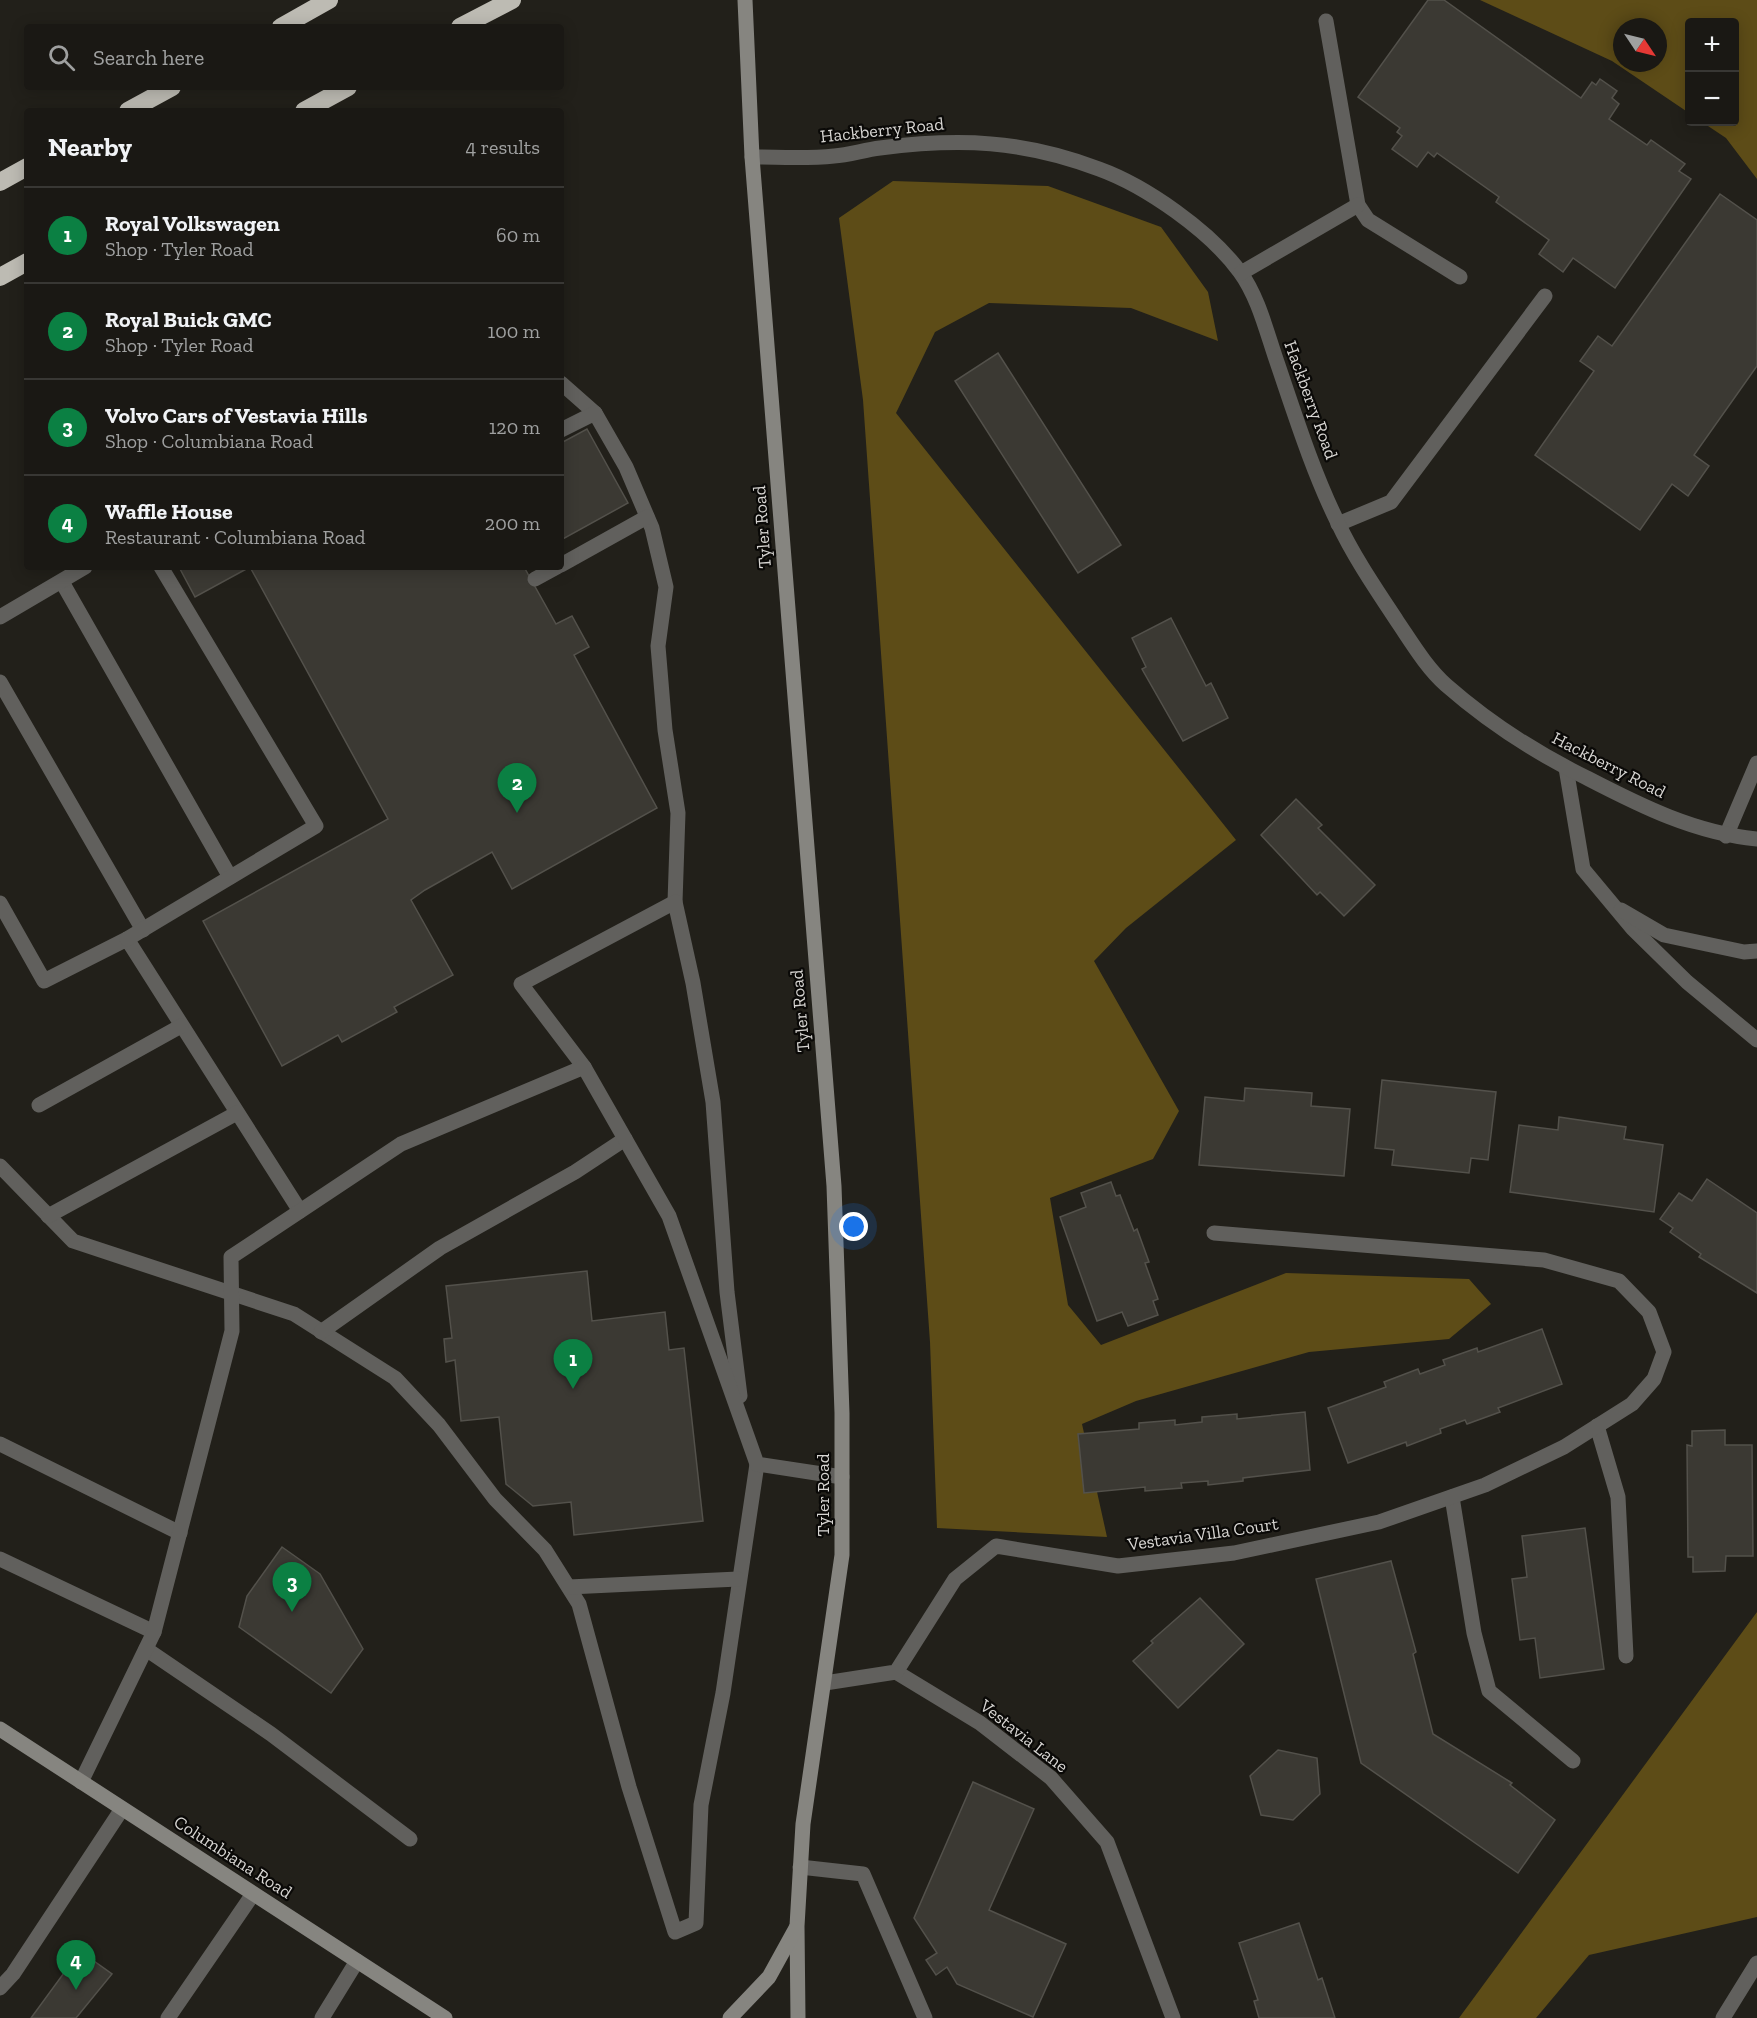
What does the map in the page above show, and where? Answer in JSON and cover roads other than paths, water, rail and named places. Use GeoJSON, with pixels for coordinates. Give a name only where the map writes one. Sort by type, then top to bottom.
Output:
{"type":"FeatureCollection","features":[{"type":"Feature","properties":{"kind":"highway"},"geometry":{"type":"LineString","coordinates":[[286,24],[330,0]]}},
{"type":"Feature","properties":{"kind":"highway"},"geometry":{"type":"LineString","coordinates":[[466,24],[512,0]]}},
{"type":"Feature","properties":{"kind":"highway"},"geometry":{"type":"LineString","coordinates":[[134,108],[166,90]]}},
{"type":"Feature","properties":{"kind":"highway"},"geometry":{"type":"LineString","coordinates":[[310,108],[342,90]]}},
{"type":"Feature","properties":{"kind":"highway"},"geometry":{"type":"LineString","coordinates":[[0,182],[24,169]]}},
{"type":"Feature","properties":{"kind":"highway"},"geometry":{"type":"LineString","coordinates":[[0,277],[24,264]]}},
{"type":"Feature","properties":{"kind":"street","name":"Tyler Road"},"geometry":{"type":"LineString","coordinates":[[745,0],[753,157],[834,1186],[842,1413],[842,1555],[803,1824],[797,1926],[798,2018]]}},
{"type":"Feature","properties":{"kind":"street"},"geometry":{"type":"LineString","coordinates":[[1326,21],[1358,205],[1368,220],[1460,277]]}},
{"type":"Feature","properties":{"kind":"street","name":"Hackberry Road"},"geometry":{"type":"LineString","coordinates":[[753,157],[835,156],[877,148],[948,141],[986,141],[1024,147],[1101,169],[1143,191],[1189,222],[1241,273],[1258,307],[1307,452],[1338,524],[1374,586],[1418,652],[1445,685],[1520,740],[1566,768],[1654,813],[1726,836],[1757,839]]}},
{"type":"Feature","properties":{"kind":"street"},"geometry":{"type":"LineString","coordinates":[[1241,273],[1358,205]]}},
{"type":"Feature","properties":{"kind":"street"},"geometry":{"type":"LineString","coordinates":[[1338,524],[1391,501],[1545,296]]}},
{"type":"Feature","properties":{"kind":"street"},"geometry":{"type":"LineString","coordinates":[[564,386],[595,413],[626,467],[647,517],[666,587],[658,646],[665,730],[678,813],[675,902],[693,983],[713,1102],[727,1292],[743,1426]]}},
{"type":"Feature","properties":{"kind":"street"},"geometry":{"type":"LineString","coordinates":[[564,428],[595,413]]}},
{"type":"Feature","properties":{"kind":"street"},"geometry":{"type":"LineString","coordinates":[[564,562],[647,517]]}},
{"type":"Feature","properties":{"kind":"street"},"geometry":{"type":"LineString","coordinates":[[0,617],[80,570]]}},
{"type":"Feature","properties":{"kind":"street"},"geometry":{"type":"LineString","coordinates":[[0,903],[44,981],[143,930],[316,826],[163,570]]}},
{"type":"Feature","properties":{"kind":"street"},"geometry":{"type":"LineString","coordinates":[[535,579],[551,570]]}},
{"type":"Feature","properties":{"kind":"street"},"geometry":{"type":"LineString","coordinates":[[62,582],[230,878]]}},
{"type":"Feature","properties":{"kind":"street"},"geometry":{"type":"LineString","coordinates":[[0,682],[143,930]]}},
{"type":"Feature","properties":{"kind":"street"},"geometry":{"type":"LineString","coordinates":[[1726,836],[1757,763]]}},
{"type":"Feature","properties":{"kind":"street"},"geometry":{"type":"LineString","coordinates":[[1566,768],[1583,869],[1633,929],[1687,982],[1757,1040]]}},
{"type":"Feature","properties":{"kind":"street"},"geometry":{"type":"LineString","coordinates":[[0,1166],[73,1241],[294,1314],[395,1378],[439,1425],[495,1499],[545,1550],[579,1604],[629,1787],[675,1932],[696,1923],[701,1805],[723,1693],[738,1579],[757,1464],[669,1216],[584,1067],[521,984],[675,902]]}},
{"type":"Feature","properties":{"kind":"street"},"geometry":{"type":"LineString","coordinates":[[1612,905],[1664,935],[1744,952],[1757,951]]}},
{"type":"Feature","properties":{"kind":"street"},"geometry":{"type":"LineString","coordinates":[[127,939],[300,1211]]}},
{"type":"Feature","properties":{"kind":"street"},"geometry":{"type":"LineString","coordinates":[[39,1105],[181,1026]]}},
{"type":"Feature","properties":{"kind":"street"},"geometry":{"type":"LineString","coordinates":[[81,1782],[154,1632],[232,1331],[231,1257],[401,1144],[584,1067]]}},
{"type":"Feature","properties":{"kind":"street"},"geometry":{"type":"LineString","coordinates":[[48,1216],[237,1113]]}},
{"type":"Feature","properties":{"kind":"street"},"geometry":{"type":"LineString","coordinates":[[321,1332],[440,1248],[575,1172],[625,1139]]}},
{"type":"Feature","properties":{"kind":"street","name":"Vestavia Villa Court"},"geometry":{"type":"LineString","coordinates":[[897,1672],[955,1579],[996,1546],[1118,1566],[1234,1553],[1379,1522],[1485,1485],[1564,1447],[1632,1404],[1654,1379],[1664,1352],[1648,1312],[1619,1281],[1544,1260],[1215,1233]]}},
{"type":"Feature","properties":{"kind":"street"},"geometry":{"type":"LineString","coordinates":[[1597,1426],[1618,1497],[1626,1656]]}},
{"type":"Feature","properties":{"kind":"street"},"geometry":{"type":"LineString","coordinates":[[0,1444],[180,1533]]}},
{"type":"Feature","properties":{"kind":"street"},"geometry":{"type":"LineString","coordinates":[[757,1464],[842,1477]]}},
{"type":"Feature","properties":{"kind":"street"},"geometry":{"type":"LineString","coordinates":[[1452,1497],[1474,1633],[1489,1691],[1573,1761]]}},
{"type":"Feature","properties":{"kind":"street"},"geometry":{"type":"LineString","coordinates":[[0,1558],[154,1632]]}},
{"type":"Feature","properties":{"kind":"street"},"geometry":{"type":"LineString","coordinates":[[569,1587],[738,1579]]}},
{"type":"Feature","properties":{"kind":"street"},"geometry":{"type":"LineString","coordinates":[[146,1649],[271,1734],[410,1839]]}},
{"type":"Feature","properties":{"kind":"street"},"geometry":{"type":"LineString","coordinates":[[825,1683],[897,1672]]}},
{"type":"Feature","properties":{"kind":"street","name":"Vestavia Lane"},"geometry":{"type":"LineString","coordinates":[[897,1672],[980,1723],[1052,1778],[1107,1842],[1173,2018]]}},
{"type":"Feature","properties":{"kind":"street","name":"Columbiana Road"},"geometry":{"type":"LineString","coordinates":[[0,1729],[445,2018]]}},
{"type":"Feature","properties":{"kind":"street"},"geometry":{"type":"LineString","coordinates":[[0,1988],[13,1974],[122,1809]]}},
{"type":"Feature","properties":{"kind":"street"},"geometry":{"type":"LineString","coordinates":[[800,1867],[863,1874],[925,2018]]}},
{"type":"Feature","properties":{"kind":"street"},"geometry":{"type":"LineString","coordinates":[[168,2018],[253,1894]]}},
{"type":"Feature","properties":{"kind":"street"},"geometry":{"type":"LineString","coordinates":[[730,2018],[770,1977],[797,1926]]}},
{"type":"Feature","properties":{"kind":"street"},"geometry":{"type":"LineString","coordinates":[[322,2018],[357,1961]]}},
{"type":"Feature","properties":{"kind":"street"},"geometry":{"type":"LineString","coordinates":[[1723,2018],[1757,1963]]}},
{"type":"Feature","properties":{"kind":"place","name":"Royal Buick GMC"},"geometry":{"type":"Point","coordinates":[517,813]}},
{"type":"Feature","properties":{"kind":"place","name":"Royal Volkswagen"},"geometry":{"type":"Point","coordinates":[573,1389]}},
{"type":"Feature","properties":{"kind":"place","name":"Volvo Cars of Vestavia Hills"},"geometry":{"type":"Point","coordinates":[292,1612]}},
{"type":"Feature","properties":{"kind":"place","name":"Waffle House"},"geometry":{"type":"Point","coordinates":[76,1990]}}]}
